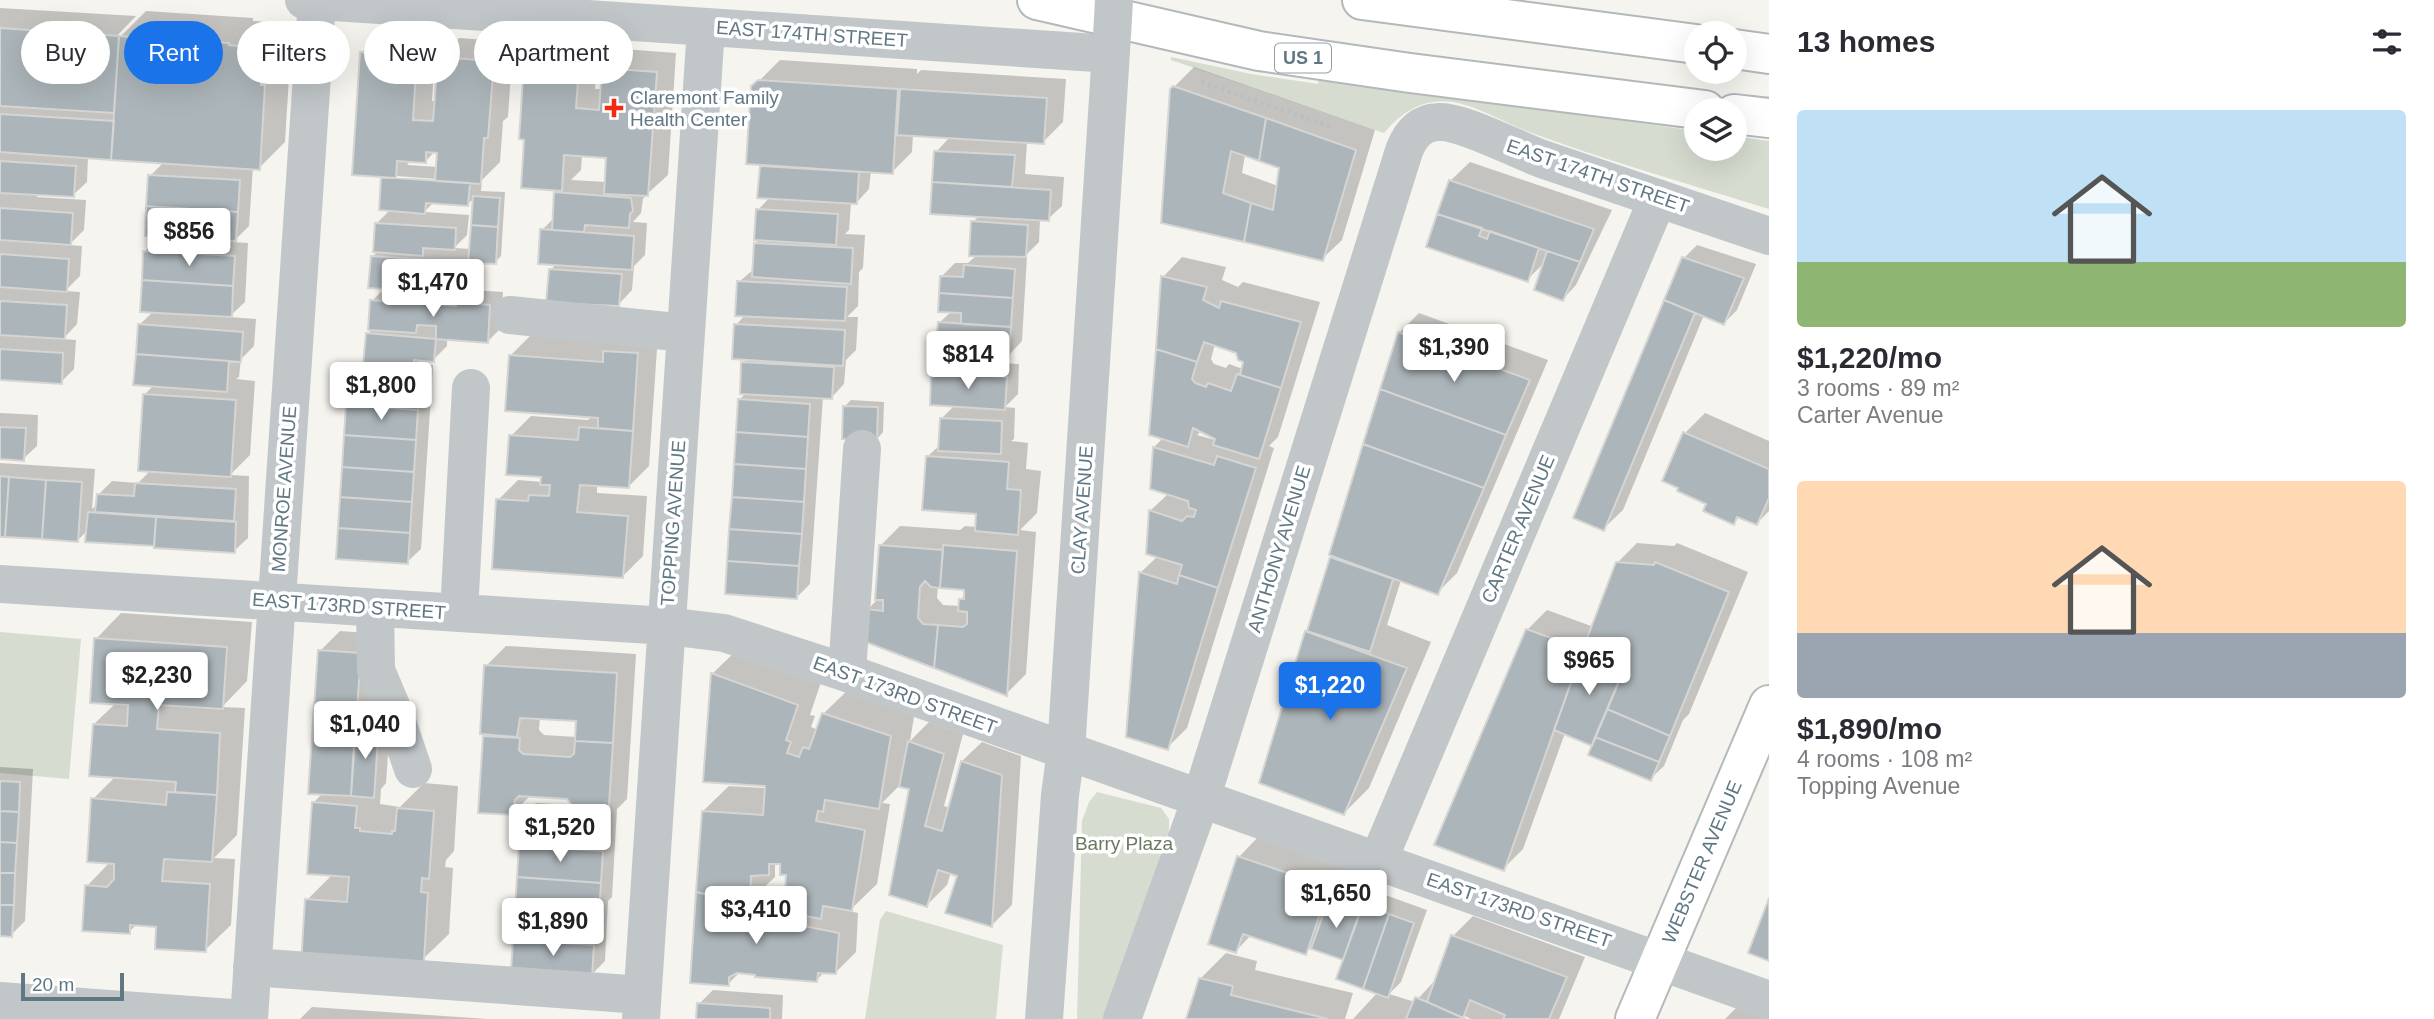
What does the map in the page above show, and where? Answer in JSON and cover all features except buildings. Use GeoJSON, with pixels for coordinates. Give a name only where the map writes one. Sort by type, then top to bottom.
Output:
{"type":"FeatureCollection","features":[{"type":"Feature","properties":{"kind":"main road","name":"US 1"},"geometry":{"type":"LineString","coordinates":[[1037,0],[1259,51],[1684,107]]}},
{"type":"Feature","properties":{"kind":"main road"},"geometry":{"type":"LineString","coordinates":[[1362,0],[1684,42]]}},
{"type":"Feature","properties":{"kind":"main road"},"geometry":{"type":"LineString","coordinates":[[1747,51],[1769,54]]}},
{"type":"Feature","properties":{"kind":"main road"},"geometry":{"type":"LineString","coordinates":[[1747,115],[1769,118]]}},
{"type":"Feature","properties":{"kind":"main road","name":"WEBSTER AVENUE"},"geometry":{"type":"LineString","coordinates":[[1635,1019],[1769,705]]}},
{"type":"Feature","properties":{"kind":"street","name":"EAST 174TH STREET"},"geometry":{"type":"LineString","coordinates":[[304,0],[706,27],[1112,30]]}},
{"type":"Feature","properties":{"kind":"street","name":"MONROE AVENUE"},"geometry":{"type":"LineString","coordinates":[[247,1019],[317,0]]}},
{"type":"Feature","properties":{"kind":"street","name":"TOPPING AVENUE"},"geometry":{"type":"LineString","coordinates":[[642,1007],[706,27]]}},
{"type":"Feature","properties":{"kind":"street","name":"CLAY AVENUE"},"geometry":{"type":"LineString","coordinates":[[1044,1019],[1060,795],[1066,751],[1112,30]]}},
{"type":"Feature","properties":{"kind":"street","name":"EAST 174TH STREET"},"geometry":{"type":"LineString","coordinates":[[1427,124],[1458,124],[1531,155],[1769,236]]}},
{"type":"Feature","properties":{"kind":"street","name":"ANTHONY AVENUE"},"geometry":{"type":"LineString","coordinates":[[1122,1019],[1201,799],[1407,144],[1414,132],[1427,124]]}},
{"type":"Feature","properties":{"kind":"street","name":"CARTER AVENUE"},"geometry":{"type":"LineString","coordinates":[[1378,861],[1658,198]]}},
{"type":"Feature","properties":{"kind":"street"},"geometry":{"type":"LineString","coordinates":[[510,315],[686,333]]}},
{"type":"Feature","properties":{"kind":"street"},"geometry":{"type":"LineString","coordinates":[[459,613],[471,388]]}},
{"type":"Feature","properties":{"kind":"street"},"geometry":{"type":"LineString","coordinates":[[847,673],[862,449]]}},
{"type":"Feature","properties":{"kind":"street","name":"EAST 173RD STREET"},"geometry":{"type":"LineString","coordinates":[[0,584],[667,626],[724,633],[847,673],[1769,1000]]}},
{"type":"Feature","properties":{"kind":"street"},"geometry":{"type":"LineString","coordinates":[[375,608],[376,670],[413,769]]}},
{"type":"Feature","properties":{"kind":"street"},"geometry":{"type":"LineString","coordinates":[[252,967],[642,1007]]}},
{"type":"Feature","properties":{"kind":"street"},"geometry":{"type":"LineString","coordinates":[[0,1001],[247,1019]]}},
{"type":"Feature","properties":{"kind":"path"},"geometry":{"type":"LineString","coordinates":[[1201,82],[1332,127]]}},
{"type":"Feature","properties":{"kind":"green space"},"geometry":{"type":"Polygon","coordinates":[[[1171,57],[1251,74],[1318,84],[1319,77],[1684,129],[1684,161],[1747,161],[1747,138],[1769,141],[1769,209],[1588,153],[1529,132],[1470,106],[1445,101],[1418,106],[1400,117],[1384,133],[1171,60],[1171,57]]]}},
{"type":"Feature","properties":{"kind":"green space"},"geometry":{"type":"Polygon","coordinates":[[[0,632],[81,639],[69,779],[0,773],[0,632]]]}},
{"type":"Feature","properties":{"kind":"green space","name":"Barry Plaza"},"geometry":{"type":"Polygon","coordinates":[[[1097,792],[1161,808],[1169,819],[1169,838],[1106,1019],[1077,1019],[1082,821],[1089,802],[1097,792]]]}},
{"type":"Feature","properties":{"kind":"green space"},"geometry":{"type":"Polygon","coordinates":[[[886,911],[1003,945],[996,1019],[865,1019],[880,920],[886,911]]]}},
{"type":"Feature","properties":{"kind":"place","name":"Claremont Family Health Center"},"geometry":{"type":"Point","coordinates":[614,108]}}]}
